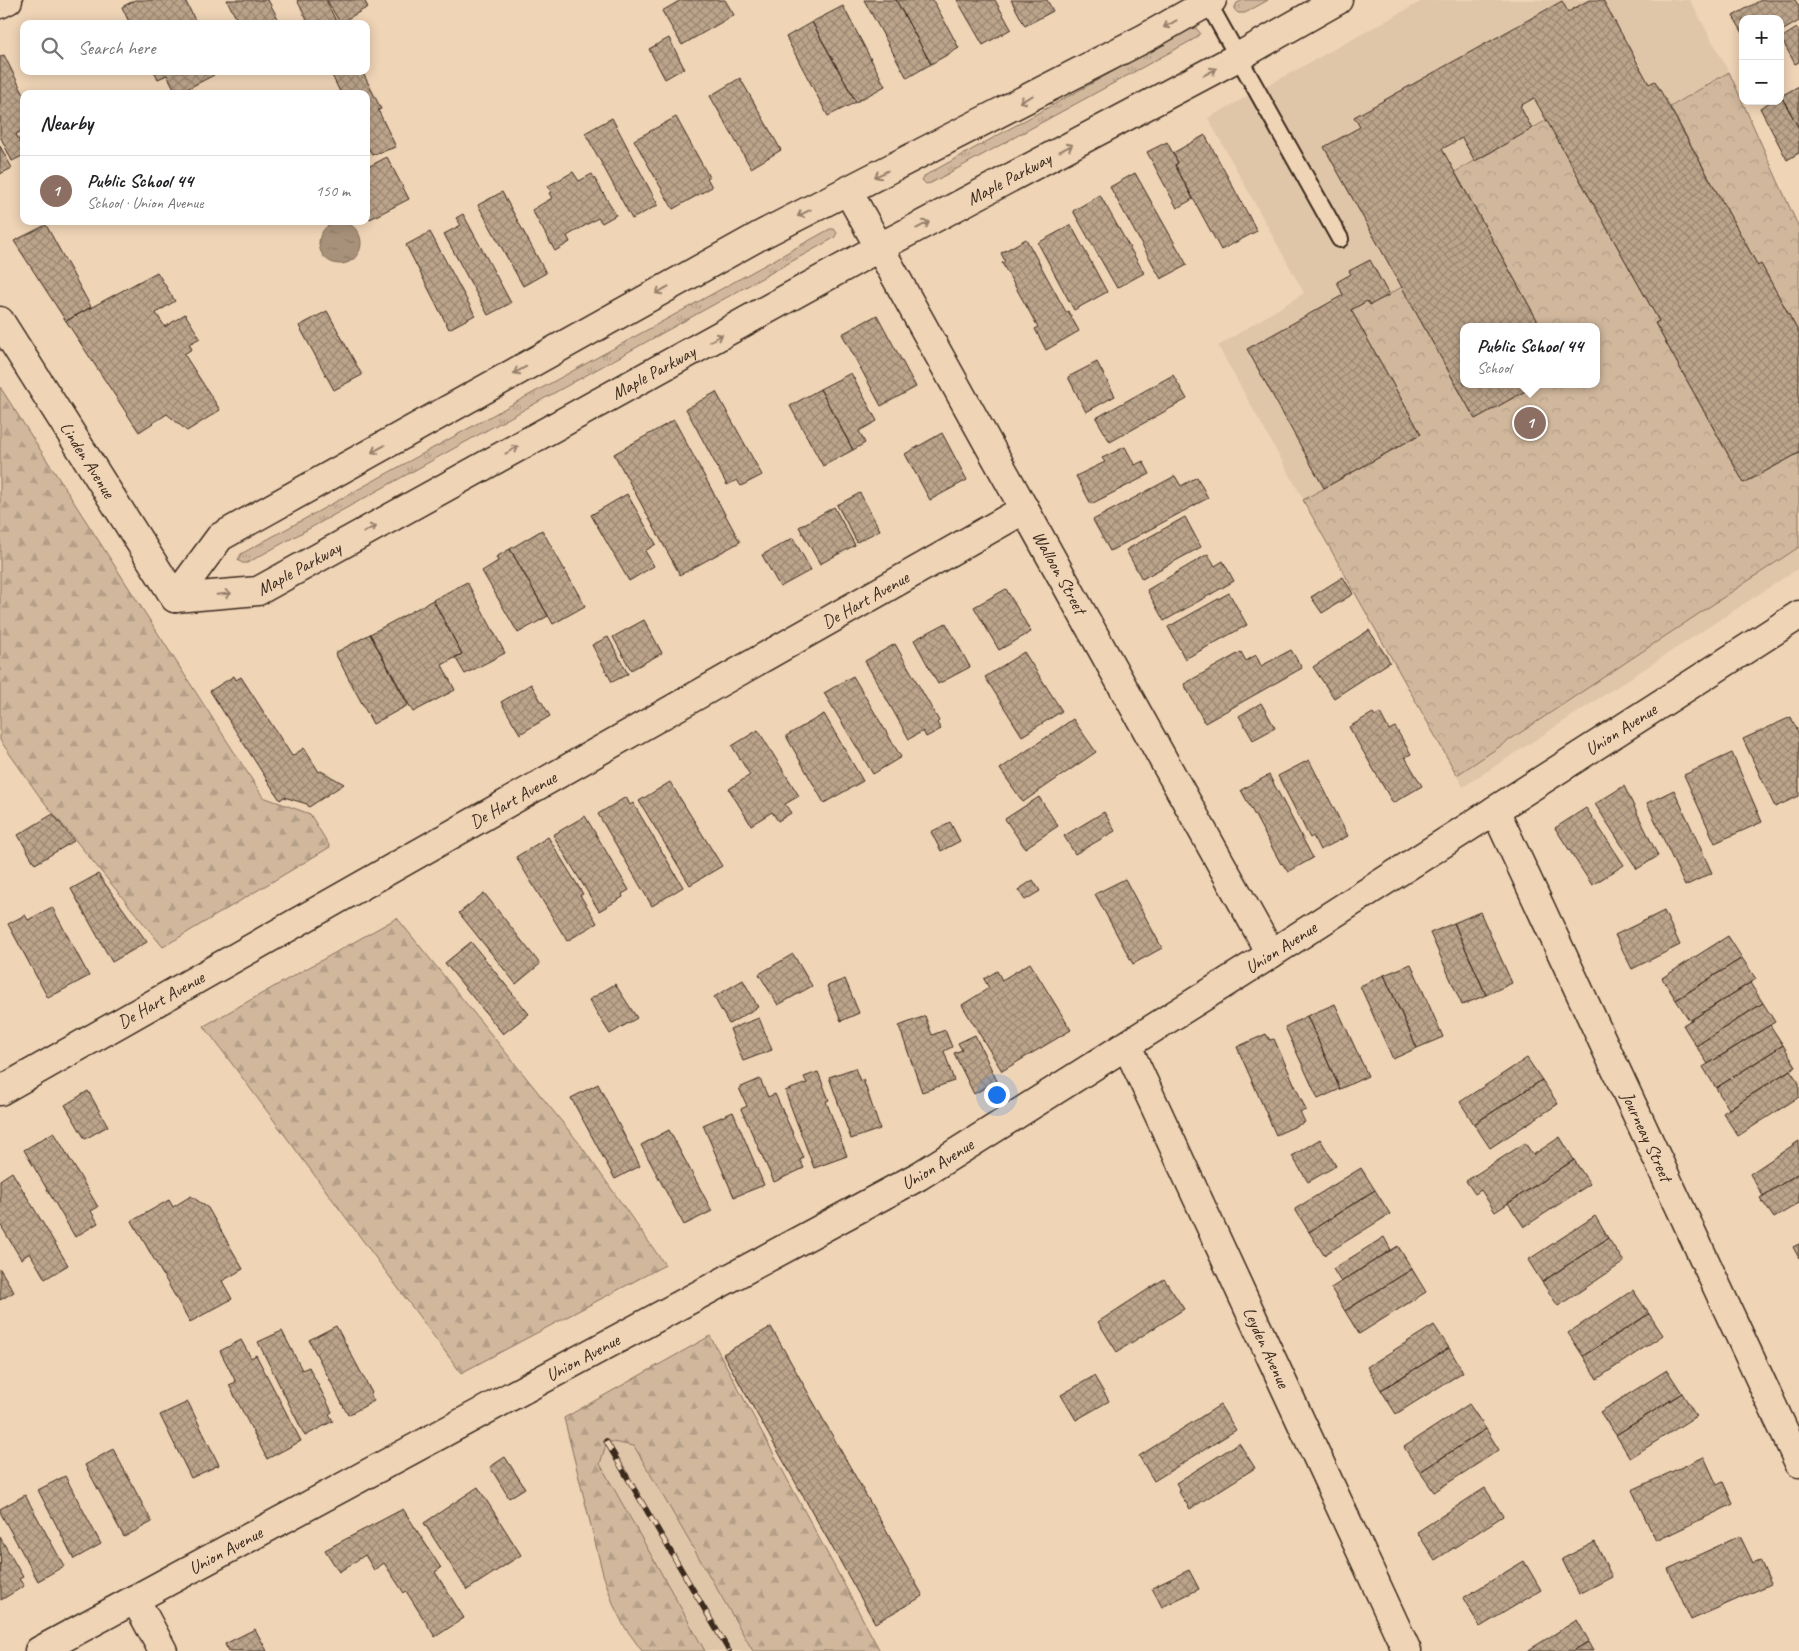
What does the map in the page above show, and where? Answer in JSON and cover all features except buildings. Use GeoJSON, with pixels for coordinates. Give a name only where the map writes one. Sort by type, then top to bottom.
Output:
{"type":"FeatureCollection","features":[{"type":"Feature","properties":{"kind":"street"},"geometry":{"type":"LineString","coordinates":[[0,4],[8,0]]}},
{"type":"Feature","properties":{"kind":"street","name":"Maple Parkway"},"geometry":{"type":"LineString","coordinates":[[175,598],[258,591],[880,248],[1238,56],[1338,0]]}},
{"type":"Feature","properties":{"kind":"street"},"geometry":{"type":"LineString","coordinates":[[175,598],[220,537],[761,235],[1145,38],[1210,1]]}},
{"type":"Feature","properties":{"kind":"street","name":"Walloon Street"},"geometry":{"type":"LineString","coordinates":[[848,191],[1271,954]]}},
{"type":"Feature","properties":{"kind":"street","name":"Linden Avenue"},"geometry":{"type":"LineString","coordinates":[[0,321],[175,598]]}},
{"type":"Feature","properties":{"kind":"street","name":"De Hart Avenue"},"geometry":{"type":"LineString","coordinates":[[0,1091],[1025,509]]}},
{"type":"Feature","properties":{"kind":"street","name":"Union Avenue"},"geometry":{"type":"LineString","coordinates":[[40,1651],[919,1176],[1127,1046],[1799,615]]}},
{"type":"Feature","properties":{"kind":"street","name":"Journeay Street"},"geometry":{"type":"LineString","coordinates":[[1495,810],[1799,1463]]}},
{"type":"Feature","properties":{"kind":"street","name":"Leyden Avenue"},"geometry":{"type":"LineString","coordinates":[[1127,1046],[1407,1651]]}},
{"type":"Feature","properties":{"kind":"street"},"geometry":{"type":"LineString","coordinates":[[134,1600],[163,1651]]}},
{"type":"Feature","properties":{"kind":"lane"},"geometry":{"type":"LineString","coordinates":[[1210,1],[1238,56],[1340,239]]}},
{"type":"Feature","properties":{"kind":"shaded area"},"geometry":{"type":"Polygon","coordinates":[[[1424,0],[1690,0],[1729,72],[1739,94],[1739,105],[1744,105],[1799,228],[1799,568],[1463,787],[1218,346],[1304,293],[1208,118],[1424,0]]]}},
{"type":"Feature","properties":{"kind":"shaded area"},"geometry":{"type":"Polygon","coordinates":[[[606,1441],[634,1446],[753,1651],[705,1651],[600,1464],[606,1441]]]}},
{"type":"Feature","properties":{"kind":"green space"},"geometry":{"type":"Polygon","coordinates":[[[1243,0],[1268,0],[1245,13],[1238,13],[1234,9],[1237,3],[1243,0]]]}},
{"type":"Feature","properties":{"kind":"green space"},"geometry":{"type":"Polygon","coordinates":[[[1196,28],[1200,33],[1196,38],[931,183],[926,184],[922,180],[926,175],[1190,29],[1196,28]]]}},
{"type":"Feature","properties":{"kind":"green space"},"geometry":{"type":"Polygon","coordinates":[[[1729,72],[1739,94],[1739,105],[1744,105],[1799,228],[1799,333],[1761,264],[1758,266],[1670,107],[1729,72]]]}},
{"type":"Feature","properties":{"kind":"green space"},"geometry":{"type":"Polygon","coordinates":[[[1547,120],[1659,321],[1655,323],[1744,483],[1799,453],[1799,547],[1457,775],[1303,500],[1421,434],[1351,310],[1367,301],[1370,305],[1402,287],[1475,419],[1531,388],[1600,388],[1600,323],[1539,323],[1455,172],[1547,120]]]}},
{"type":"Feature","properties":{"kind":"green space"},"geometry":{"type":"Polygon","coordinates":[[[830,229],[834,229],[837,233],[834,238],[247,563],[242,563],[238,560],[241,554],[830,229]]]}},
{"type":"Feature","properties":{"kind":"green space"},"geometry":{"type":"Polygon","coordinates":[[[0,387],[263,797],[310,814],[330,847],[163,947],[40,797],[0,740],[0,387]]]}},
{"type":"Feature","properties":{"kind":"green space"},"geometry":{"type":"Polygon","coordinates":[[[397,918],[579,1143],[665,1265],[461,1373],[204,1026],[397,918]]]}},
{"type":"Feature","properties":{"kind":"green space"},"geometry":{"type":"Polygon","coordinates":[[[710,1336],[880,1651],[753,1651],[634,1446],[607,1441],[600,1464],[705,1651],[642,1651],[624,1626],[614,1606],[603,1574],[564,1418],[710,1336]]]}},
{"type":"Feature","properties":{"kind":"water"},"geometry":{"type":"Polygon","coordinates":[[[328,225],[352,225],[358,231],[361,239],[358,255],[352,261],[344,264],[328,261],[322,255],[319,247],[320,235],[328,225]]]}},
{"type":"Feature","properties":{"kind":"railway"},"geometry":{"type":"LineString","coordinates":[[606,1441],[729,1651]]}},
{"type":"Feature","properties":{"kind":"place","name":"Public School 44"},"geometry":{"type":"Point","coordinates":[1530,423]}}]}
